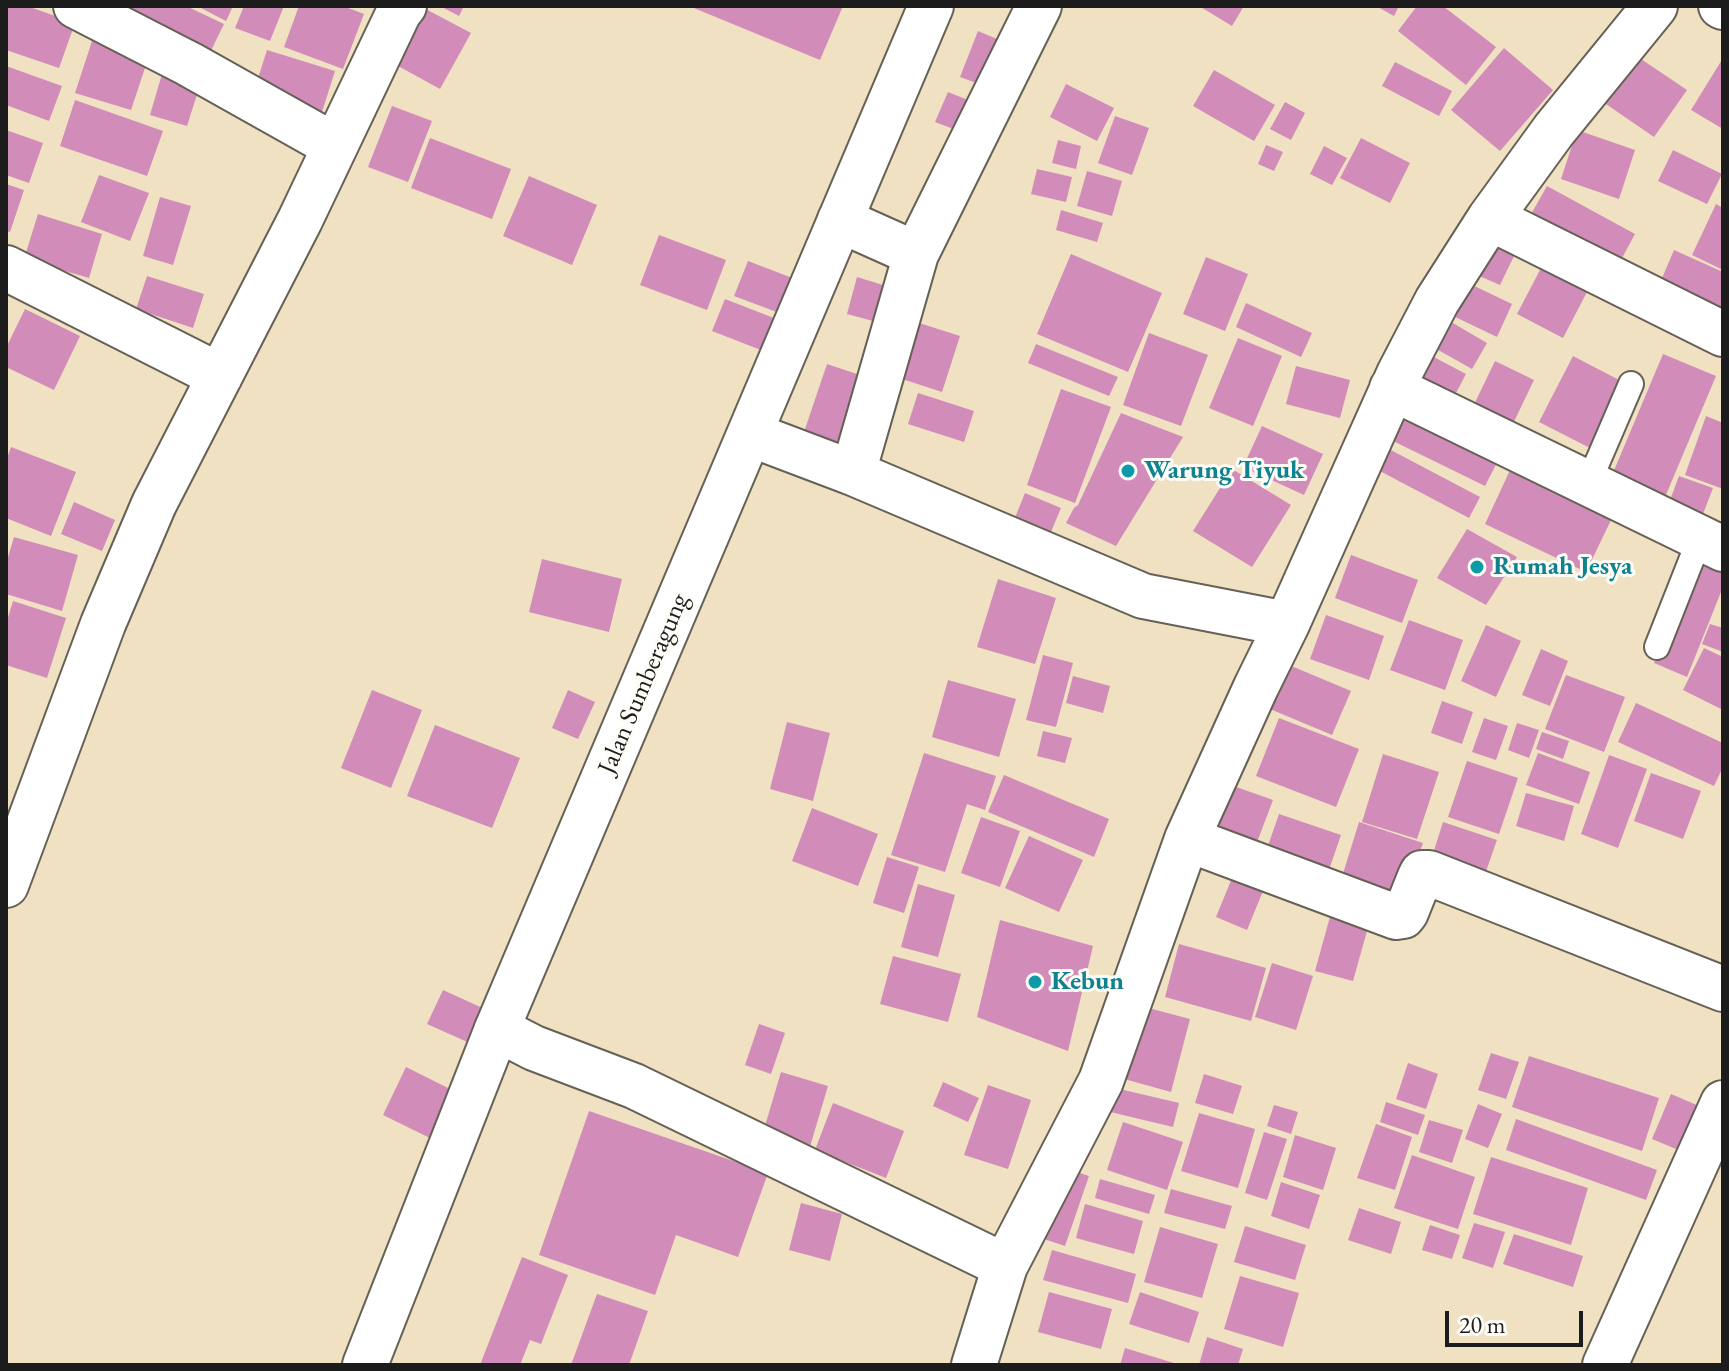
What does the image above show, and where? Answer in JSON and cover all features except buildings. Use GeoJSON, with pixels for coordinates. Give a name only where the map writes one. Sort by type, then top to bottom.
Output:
{"type":"FeatureCollection","features":[{"type":"Feature","properties":{"kind":"street"},"geometry":{"type":"LineString","coordinates":[[76,6],[189,64],[335,146]]}},
{"type":"Feature","properties":{"kind":"street","name":"Jalan Sumberagung"},"geometry":{"type":"LineString","coordinates":[[365,1365],[516,1039],[762,439],[840,220],[931,6]]}},
{"type":"Feature","properties":{"kind":"street"},"geometry":{"type":"LineString","coordinates":[[844,470],[916,254],[1039,6]]}},
{"type":"Feature","properties":{"kind":"street"},"geometry":{"type":"LineString","coordinates":[[974,1365],[1005,1266],[1101,1081],[1187,839],[1392,388],[1437,301],[1490,218],[1554,130],[1655,6]]}},
{"type":"Feature","properties":{"kind":"street"},"geometry":{"type":"LineString","coordinates":[[6,885],[108,610],[154,504],[335,146],[398,8]]}},
{"type":"Feature","properties":{"kind":"street"},"geometry":{"type":"LineString","coordinates":[[1490,218],[1723,334]]}},
{"type":"Feature","properties":{"kind":"street"},"geometry":{"type":"LineString","coordinates":[[840,220],[916,254]]}},
{"type":"Feature","properties":{"kind":"street"},"geometry":{"type":"LineString","coordinates":[[6,268],[220,376]]}},
{"type":"Feature","properties":{"kind":"street"},"geometry":{"type":"LineString","coordinates":[[1392,388],[1711,543]]}},
{"type":"Feature","properties":{"kind":"street"},"geometry":{"type":"LineString","coordinates":[[762,439],[844,470],[1143,596],[1287,624]]}},
{"type":"Feature","properties":{"kind":"street"},"geometry":{"type":"LineString","coordinates":[[1187,839],[1396,917],[1406,912],[1422,873],[1429,873],[1723,989]]}},
{"type":"Feature","properties":{"kind":"street"},"geometry":{"type":"LineString","coordinates":[[516,1039],[634,1086],[1005,1266]]}},
{"type":"Feature","properties":{"kind":"street"},"geometry":{"type":"LineString","coordinates":[[1605,1365],[1723,1103]]}},
{"type":"Feature","properties":{"kind":"lane"},"geometry":{"type":"LineString","coordinates":[[1588,484],[1631,384]]}},
{"type":"Feature","properties":{"kind":"lane"},"geometry":{"type":"LineString","coordinates":[[1657,647],[1711,543]]}},
{"type":"Feature","properties":{"kind":"place","name":"Warung Tiyuk"},"geometry":{"type":"Point","coordinates":[1128,471]}},
{"type":"Feature","properties":{"kind":"place","name":"Rumah Jesya"},"geometry":{"type":"Point","coordinates":[1477,567]}},
{"type":"Feature","properties":{"kind":"place","name":"Kebun"},"geometry":{"type":"Point","coordinates":[1035,982]}}]}
